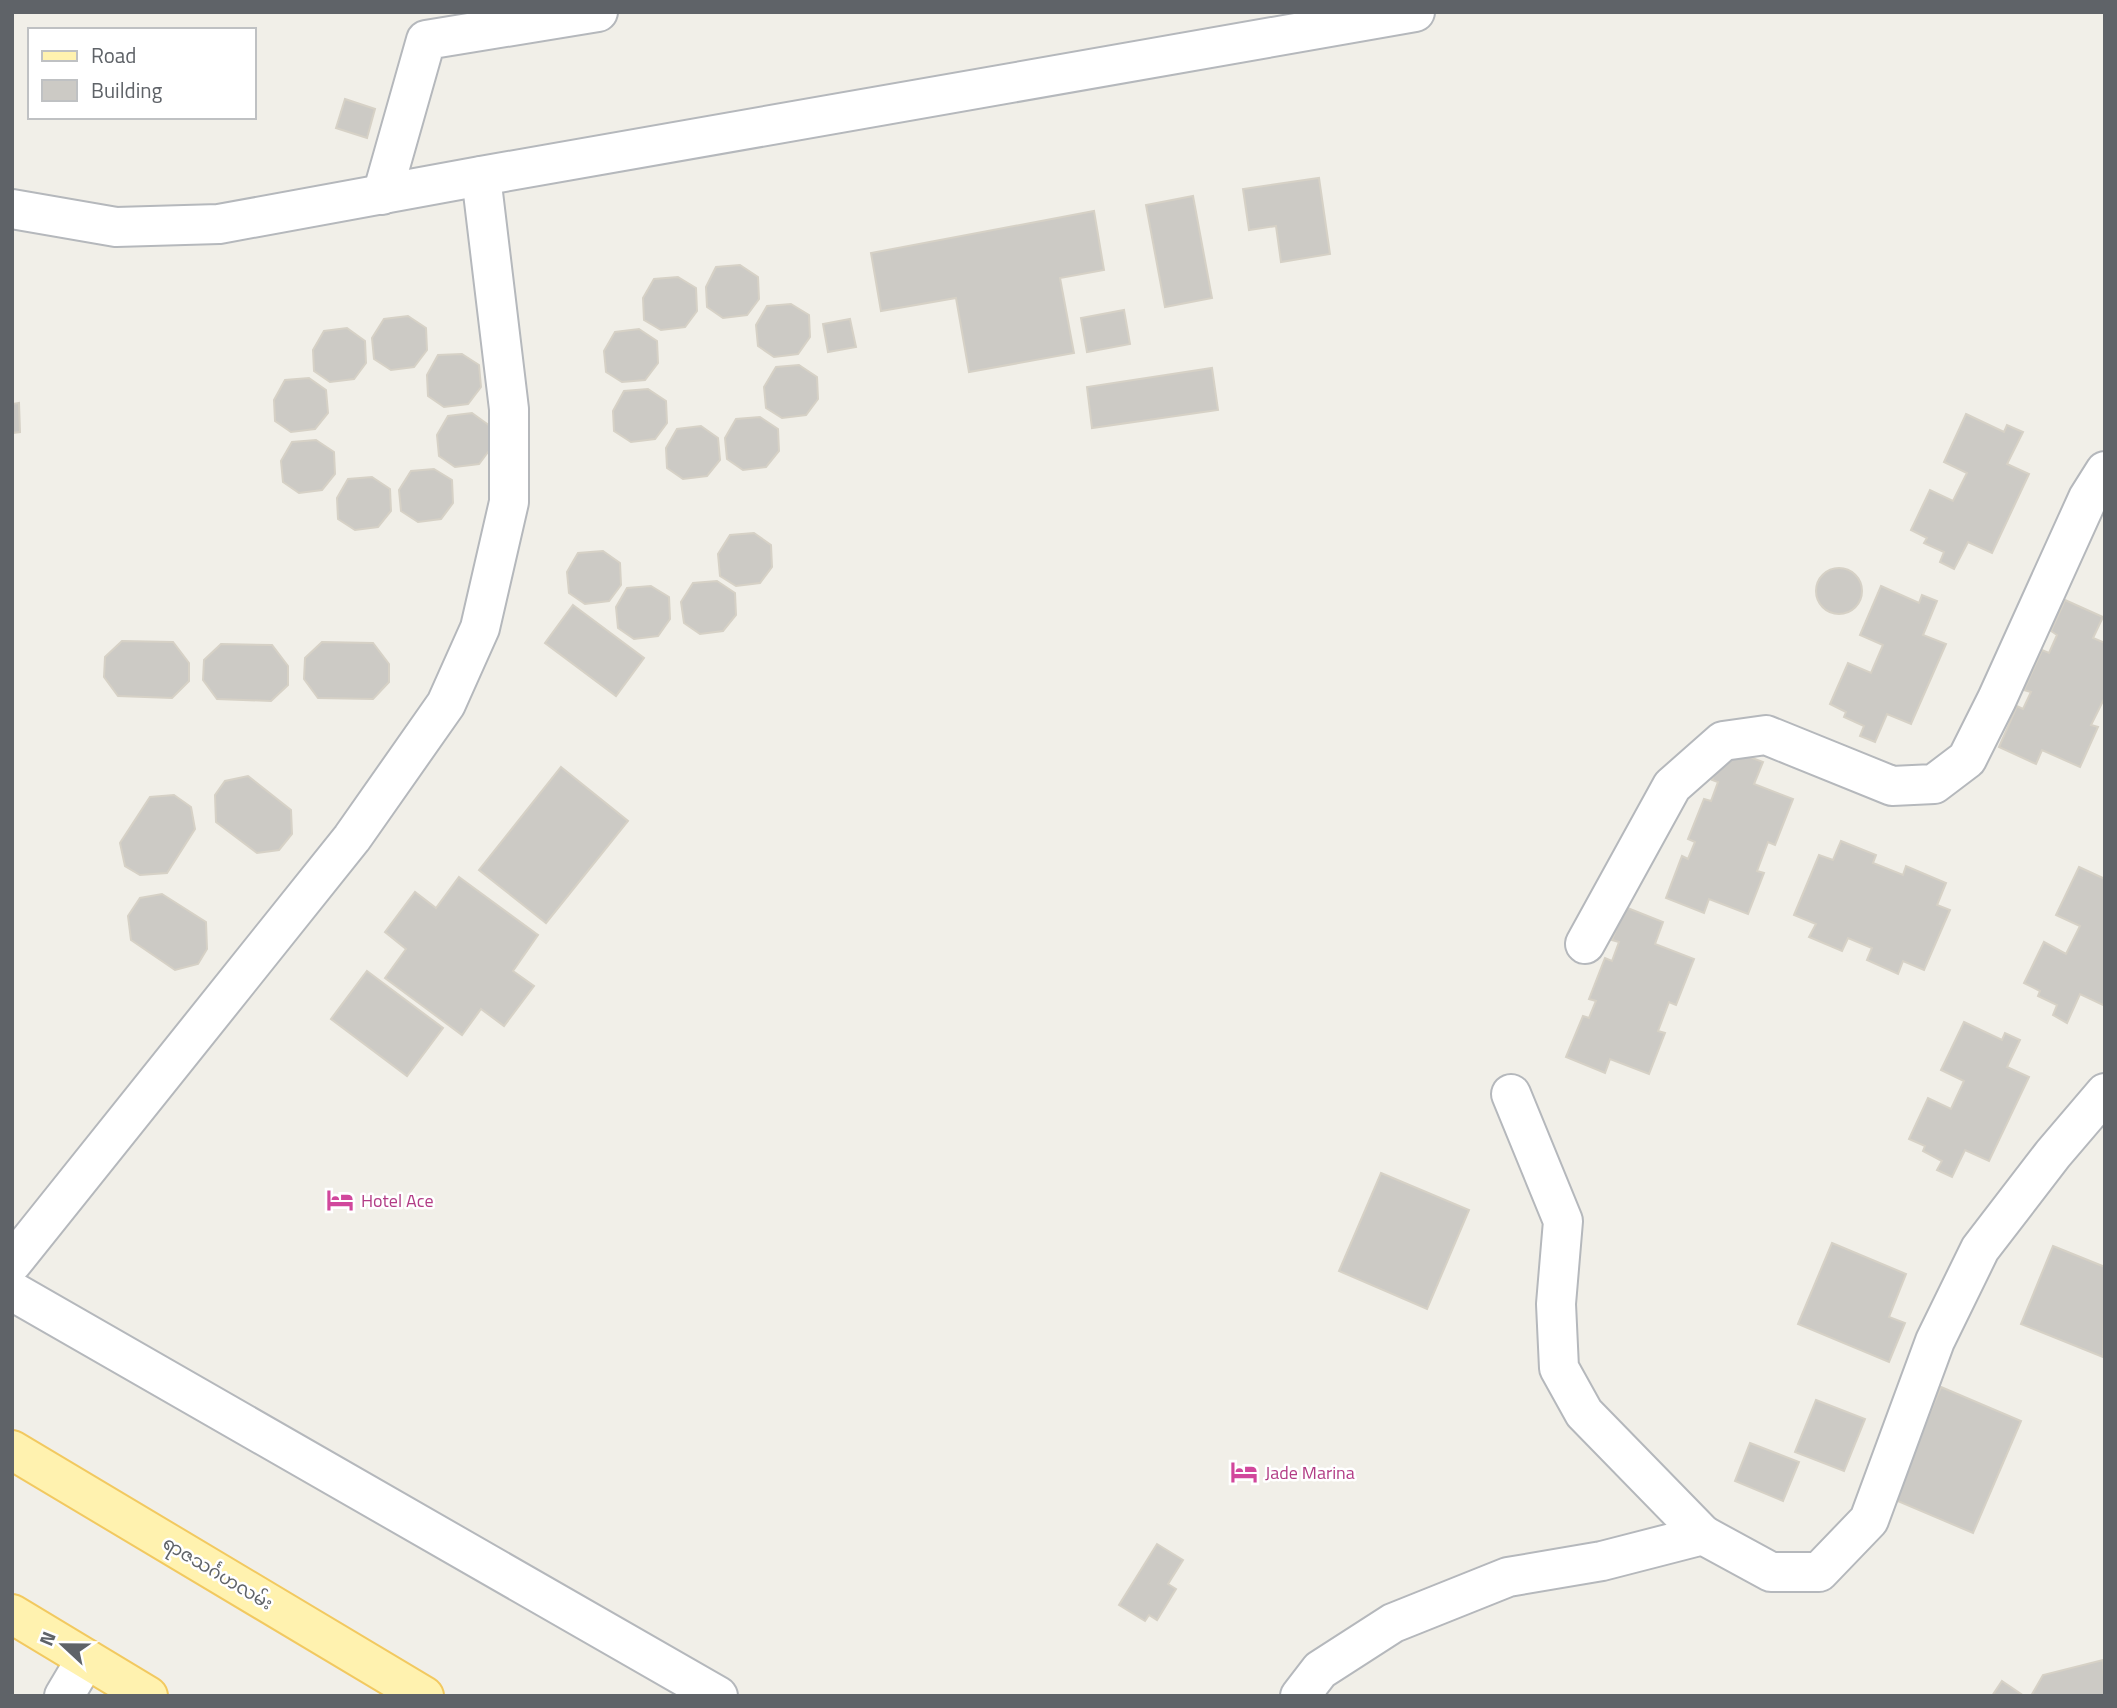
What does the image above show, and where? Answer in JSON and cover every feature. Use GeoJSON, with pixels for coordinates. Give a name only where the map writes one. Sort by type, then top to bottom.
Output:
{"type":"FeatureCollection","features":[{"type":"Feature","properties":{"kind":"main road","name":"ရာဇသင်္ဂဟလမ်း"},"geometry":{"type":"LineString","coordinates":[[12,1450],[424,1696]]}},
{"type":"Feature","properties":{"kind":"main road"},"geometry":{"type":"LineString","coordinates":[[12,1615],[148,1696]]}},
{"type":"Feature","properties":{"kind":"street"},"geometry":{"type":"LineString","coordinates":[[382,195],[426,40],[598,12]]}},
{"type":"Feature","properties":{"kind":"street"},"geometry":{"type":"LineString","coordinates":[[12,209],[116,227],[219,224],[1415,12]]}},
{"type":"Feature","properties":{"kind":"street"},"geometry":{"type":"LineString","coordinates":[[12,1263],[352,838],[446,704],[480,628],[509,502],[509,409],[481,176]]}},
{"type":"Feature","properties":{"kind":"street"},"geometry":{"type":"LineString","coordinates":[[1585,944],[1672,786],[1723,741],[1766,735],[1892,786],[1934,784],[1966,759],[1997,699],[2088,498],[2105,471]]}},
{"type":"Feature","properties":{"kind":"street"},"geometry":{"type":"LineString","coordinates":[[1511,1094],[1563,1221],[1556,1304],[1559,1368],[1584,1413],[1703,1535],[1771,1572],[1819,1572],[1869,1520],[1935,1341],[1980,1249],[2053,1154],[2105,1093]]}},
{"type":"Feature","properties":{"kind":"street"},"geometry":{"type":"LineString","coordinates":[[12,1291],[718,1696]]}},
{"type":"Feature","properties":{"kind":"street"},"geometry":{"type":"LineString","coordinates":[[1300,1696],[1320,1670],[1393,1623],[1495,1582],[1508,1577],[1602,1561],[1703,1535]]}},
{"type":"Feature","properties":{"kind":"street"},"geometry":{"type":"LineString","coordinates":[[64,1696],[86,1659]]}},
{"type":"Feature","properties":{"kind":"building"},"geometry":{"type":"Polygon","coordinates":[[[345,99],[375,109],[367,138],[336,128],[345,99]]]}},
{"type":"Feature","properties":{"kind":"building"},"geometry":{"type":"Polygon","coordinates":[[[1319,178],[1330,254],[1281,262],[1276,226],[1249,230],[1243,189],[1319,178]]]}},
{"type":"Feature","properties":{"kind":"building"},"geometry":{"type":"Polygon","coordinates":[[[1193,196],[1212,298],[1165,307],[1146,205],[1193,196]]]}},
{"type":"Feature","properties":{"kind":"building"},"geometry":{"type":"Polygon","coordinates":[[[1094,211],[1104,270],[1060,278],[1074,353],[969,372],[956,298],[881,311],[871,253],[1094,211]]]}},
{"type":"Feature","properties":{"kind":"building"},"geometry":{"type":"Polygon","coordinates":[[[740,265],[758,277],[759,299],[747,315],[723,318],[707,307],[706,287],[716,267],[740,265]]]}},
{"type":"Feature","properties":{"kind":"building"},"geometry":{"type":"Polygon","coordinates":[[[678,277],[696,288],[697,311],[685,327],[661,330],[644,320],[643,298],[654,279],[678,277]]]}},
{"type":"Feature","properties":{"kind":"building"},"geometry":{"type":"Polygon","coordinates":[[[791,304],[809,315],[810,337],[798,354],[774,357],[758,346],[756,325],[767,306],[791,304]]]}},
{"type":"Feature","properties":{"kind":"building"},"geometry":{"type":"Polygon","coordinates":[[[1124,310],[1130,344],[1087,352],[1081,318],[1124,310]]]}},
{"type":"Feature","properties":{"kind":"building"},"geometry":{"type":"Polygon","coordinates":[[[408,316],[426,328],[427,350],[414,367],[391,370],[374,359],[372,338],[384,319],[408,316]]]}},
{"type":"Feature","properties":{"kind":"building"},"geometry":{"type":"Polygon","coordinates":[[[850,319],[856,347],[828,352],[823,324],[850,319]]]}},
{"type":"Feature","properties":{"kind":"building"},"geometry":{"type":"Polygon","coordinates":[[[347,328],[365,341],[366,363],[354,379],[330,382],[314,371],[313,350],[324,331],[347,328]]]}},
{"type":"Feature","properties":{"kind":"building"},"geometry":{"type":"Polygon","coordinates":[[[639,329],[657,341],[658,363],[645,380],[622,382],[606,372],[604,351],[615,332],[639,329]]]}},
{"type":"Feature","properties":{"kind":"building"},"geometry":{"type":"Polygon","coordinates":[[[462,354],[479,365],[481,387],[468,404],[444,407],[428,396],[427,375],[438,355],[462,354]]]}},
{"type":"Feature","properties":{"kind":"building"},"geometry":{"type":"Polygon","coordinates":[[[799,365],[817,377],[818,399],[806,415],[782,418],[766,408],[764,387],[776,367],[799,365]]]}},
{"type":"Feature","properties":{"kind":"building"},"geometry":{"type":"Polygon","coordinates":[[[1212,368],[1218,410],[1092,428],[1087,387],[1212,368]]]}},
{"type":"Feature","properties":{"kind":"building"},"geometry":{"type":"Polygon","coordinates":[[[309,378],[326,390],[328,413],[315,429],[291,432],[275,421],[274,400],[285,380],[309,378]]]}},
{"type":"Feature","properties":{"kind":"building"},"geometry":{"type":"Polygon","coordinates":[[[648,389],[666,401],[667,423],[655,439],[631,442],[614,431],[613,411],[624,391],[648,389]]]}},
{"type":"Feature","properties":{"kind":"building"},"geometry":{"type":"Polygon","coordinates":[[[19,403],[20,432],[12,433],[12,404],[19,403]]]}},
{"type":"Feature","properties":{"kind":"building"},"geometry":{"type":"Polygon","coordinates":[[[472,413],[490,426],[491,448],[479,464],[455,467],[439,456],[437,435],[448,416],[472,413]]]}},
{"type":"Feature","properties":{"kind":"building"},"geometry":{"type":"Polygon","coordinates":[[[1966,414],[2004,432],[2007,425],[2023,432],[2007,464],[2029,474],[1992,553],[1968,542],[1954,569],[1940,562],[1944,552],[1924,543],[1927,538],[1911,530],[1930,490],[1953,501],[1967,473],[1944,462],[1966,414]]]}},
{"type":"Feature","properties":{"kind":"building"},"geometry":{"type":"Polygon","coordinates":[[[760,417],[778,429],[779,451],[766,467],[743,470],[727,459],[725,438],[736,419],[760,417]]]}},
{"type":"Feature","properties":{"kind":"building"},"geometry":{"type":"Polygon","coordinates":[[[701,426],[718,438],[720,460],[707,476],[683,479],[667,468],[666,448],[677,429],[701,426]]]}},
{"type":"Feature","properties":{"kind":"building"},"geometry":{"type":"Polygon","coordinates":[[[316,440],[334,452],[335,474],[322,490],[299,493],[283,482],[281,461],[292,442],[316,440]]]}},
{"type":"Feature","properties":{"kind":"building"},"geometry":{"type":"Polygon","coordinates":[[[434,469],[452,480],[453,503],[441,519],[418,522],[401,511],[399,490],[411,471],[434,469]]]}},
{"type":"Feature","properties":{"kind":"building"},"geometry":{"type":"Polygon","coordinates":[[[372,477],[390,489],[391,511],[378,527],[355,530],[338,519],[337,498],[348,479],[372,477]]]}},
{"type":"Feature","properties":{"kind":"building"},"geometry":{"type":"Polygon","coordinates":[[[754,533],[771,545],[772,567],[760,583],[736,586],[720,576],[718,554],[730,535],[754,533]]]}},
{"type":"Feature","properties":{"kind":"building"},"geometry":{"type":"Polygon","coordinates":[[[603,551],[620,563],[621,585],[609,601],[585,604],[569,593],[567,572],[578,553],[603,551]]]}},
{"type":"Feature","properties":{"kind":"building"},"geometry":{"type":"Polygon","coordinates":[[[1839,568],[1855,575],[1862,591],[1855,607],[1839,614],[1823,607],[1816,591],[1823,575],[1839,568]]]}},
{"type":"Feature","properties":{"kind":"building"},"geometry":{"type":"Polygon","coordinates":[[[717,581],[735,593],[736,615],[723,631],[700,634],[684,623],[681,602],[693,583],[717,581]]]}},
{"type":"Feature","properties":{"kind":"building"},"geometry":{"type":"Polygon","coordinates":[[[651,586],[669,597],[670,619],[658,636],[634,639],[618,628],[616,607],[627,588],[651,586]]]}},
{"type":"Feature","properties":{"kind":"building"},"geometry":{"type":"Polygon","coordinates":[[[1881,586],[1919,603],[1922,595],[1937,601],[1923,635],[1946,644],[1911,724],[1887,714],[1875,742],[1860,736],[1864,726],[1844,717],[1846,712],[1830,704],[1848,663],[1871,673],[1883,645],[1860,635],[1881,586]]]}},
{"type":"Feature","properties":{"kind":"building"},"geometry":{"type":"Polygon","coordinates":[[[2065,600],[2103,617],[2093,638],[2105,643],[2105,697],[2091,725],[2098,727],[2080,767],[2042,750],[2036,764],[1999,747],[2017,706],[2023,709],[2031,692],[2024,690],[2042,650],[2049,653],[2057,635],[2051,631],[2065,600]]]}},
{"type":"Feature","properties":{"kind":"building"},"geometry":{"type":"Polygon","coordinates":[[[573,605],[644,658],[616,696],[545,643],[573,605]]]}},
{"type":"Feature","properties":{"kind":"building"},"geometry":{"type":"Polygon","coordinates":[[[122,641],[173,642],[189,663],[189,681],[172,698],[118,696],[104,677],[105,657],[122,641]]]}},
{"type":"Feature","properties":{"kind":"building"},"geometry":{"type":"Polygon","coordinates":[[[322,642],[373,643],[389,664],[389,682],[373,699],[318,698],[304,679],[305,658],[322,642]]]}},
{"type":"Feature","properties":{"kind":"building"},"geometry":{"type":"Polygon","coordinates":[[[221,644],[272,645],[288,666],[288,685],[271,701],[217,699],[203,680],[204,660],[221,644]]]}},
{"type":"Feature","properties":{"kind":"building"},"geometry":{"type":"Polygon","coordinates":[[[1724,747],[1763,762],[1754,784],[1793,799],[1775,845],[1768,842],[1757,871],[1764,873],[1748,914],[1709,899],[1704,913],[1666,898],[1682,856],[1688,859],[1695,842],[1688,839],[1704,799],[1711,801],[1718,782],[1712,780],[1724,747]]]}},
{"type":"Feature","properties":{"kind":"building"},"geometry":{"type":"Polygon","coordinates":[[[561,767],[628,821],[546,923],[479,870],[561,767]]]}},
{"type":"Feature","properties":{"kind":"building"},"geometry":{"type":"Polygon","coordinates":[[[248,776],[291,810],[292,834],[279,850],[257,853],[216,822],[215,795],[225,781],[248,776]]]}},
{"type":"Feature","properties":{"kind":"building"},"geometry":{"type":"Polygon","coordinates":[[[174,795],[191,807],[195,829],[167,873],[140,875],[125,866],[120,843],[150,797],[174,795]]]}},
{"type":"Feature","properties":{"kind":"building"},"geometry":{"type":"Polygon","coordinates":[[[1841,841],[1876,855],[1873,863],[1903,875],[1906,866],[1946,883],[1937,905],[1950,910],[1924,970],[1903,961],[1898,974],[1867,960],[1872,948],[1848,938],[1842,951],[1809,937],[1816,924],[1794,915],[1819,855],[1833,860],[1841,841]]]}},
{"type":"Feature","properties":{"kind":"building"},"geometry":{"type":"Polygon","coordinates":[[[2079,867],[2105,879],[2105,1006],[2080,994],[2067,1023],[2053,1015],[2057,1005],[2038,996],[2040,991],[2024,983],[2044,942],[2066,954],[2080,926],[2056,915],[2079,867]]]}},
{"type":"Feature","properties":{"kind":"building"},"geometry":{"type":"Polygon","coordinates":[[[459,877],[538,935],[513,971],[534,986],[504,1026],[481,1009],[462,1035],[385,978],[406,949],[385,932],[415,892],[436,908],[459,877]]]}},
{"type":"Feature","properties":{"kind":"building"},"geometry":{"type":"Polygon","coordinates":[[[162,894],[206,922],[207,949],[198,964],[175,970],[131,940],[128,916],[140,898],[162,894]]]}},
{"type":"Feature","properties":{"kind":"building"},"geometry":{"type":"Polygon","coordinates":[[[1625,907],[1663,922],[1655,944],[1694,959],[1676,1005],[1669,1002],[1658,1031],[1665,1033],[1649,1074],[1610,1059],[1605,1073],[1566,1057],[1583,1016],[1589,1018],[1596,1001],[1589,999],[1605,958],[1612,961],[1619,942],[1612,940],[1625,907]]]}},
{"type":"Feature","properties":{"kind":"building"},"geometry":{"type":"Polygon","coordinates":[[[367,971],[443,1028],[407,1076],[331,1019],[367,971]]]}},
{"type":"Feature","properties":{"kind":"building"},"geometry":{"type":"Polygon","coordinates":[[[1964,1022],[2002,1040],[2005,1033],[2020,1040],[2007,1067],[2029,1077],[1989,1161],[1965,1150],[1952,1177],[1937,1170],[1942,1161],[1923,1151],[1925,1146],[1909,1139],[1928,1098],[1951,1109],[1964,1081],[1941,1070],[1964,1022]]]}},
{"type":"Feature","properties":{"kind":"building"},"geometry":{"type":"Polygon","coordinates":[[[1381,1173],[1469,1210],[1427,1309],[1339,1271],[1381,1173]]]}},
{"type":"Feature","properties":{"kind":"building"},"geometry":{"type":"Polygon","coordinates":[[[1832,1243],[1906,1274],[1889,1317],[1905,1323],[1889,1362],[1798,1324],[1832,1243]]]}},
{"type":"Feature","properties":{"kind":"building"},"geometry":{"type":"Polygon","coordinates":[[[2053,1246],[2105,1267],[2103,1357],[2021,1324],[2053,1246]]]}},
{"type":"Feature","properties":{"kind":"building"},"geometry":{"type":"Polygon","coordinates":[[[1941,1387],[2021,1421],[1973,1533],[1893,1499],[1941,1387]]]}},
{"type":"Feature","properties":{"kind":"building"},"geometry":{"type":"Polygon","coordinates":[[[1816,1400],[1865,1419],[1844,1471],[1795,1452],[1816,1400]]]}},
{"type":"Feature","properties":{"kind":"building"},"geometry":{"type":"Polygon","coordinates":[[[1750,1443],[1799,1462],[1783,1501],[1735,1481],[1750,1443]]]}},
{"type":"Feature","properties":{"kind":"building"},"geometry":{"type":"Polygon","coordinates":[[[1157,1544],[1183,1560],[1168,1584],[1176,1589],[1157,1620],[1149,1615],[1145,1621],[1119,1605],[1157,1544]]]}},
{"type":"Feature","properties":{"kind":"building"},"geometry":{"type":"Polygon","coordinates":[[[2103,1660],[2105,1696],[2031,1696],[2043,1675],[2103,1660]]]}},
{"type":"Feature","properties":{"kind":"building"},"geometry":{"type":"Polygon","coordinates":[[[2002,1681],[2024,1696],[1992,1696],[2002,1681]]]}},
{"type":"Feature","properties":{"kind":"place","name":"Hotel Ace"},"geometry":{"type":"Point","coordinates":[340,1200]}},
{"type":"Feature","properties":{"kind":"place","name":"Jade Marina"},"geometry":{"type":"Point","coordinates":[1244,1472]}}]}
